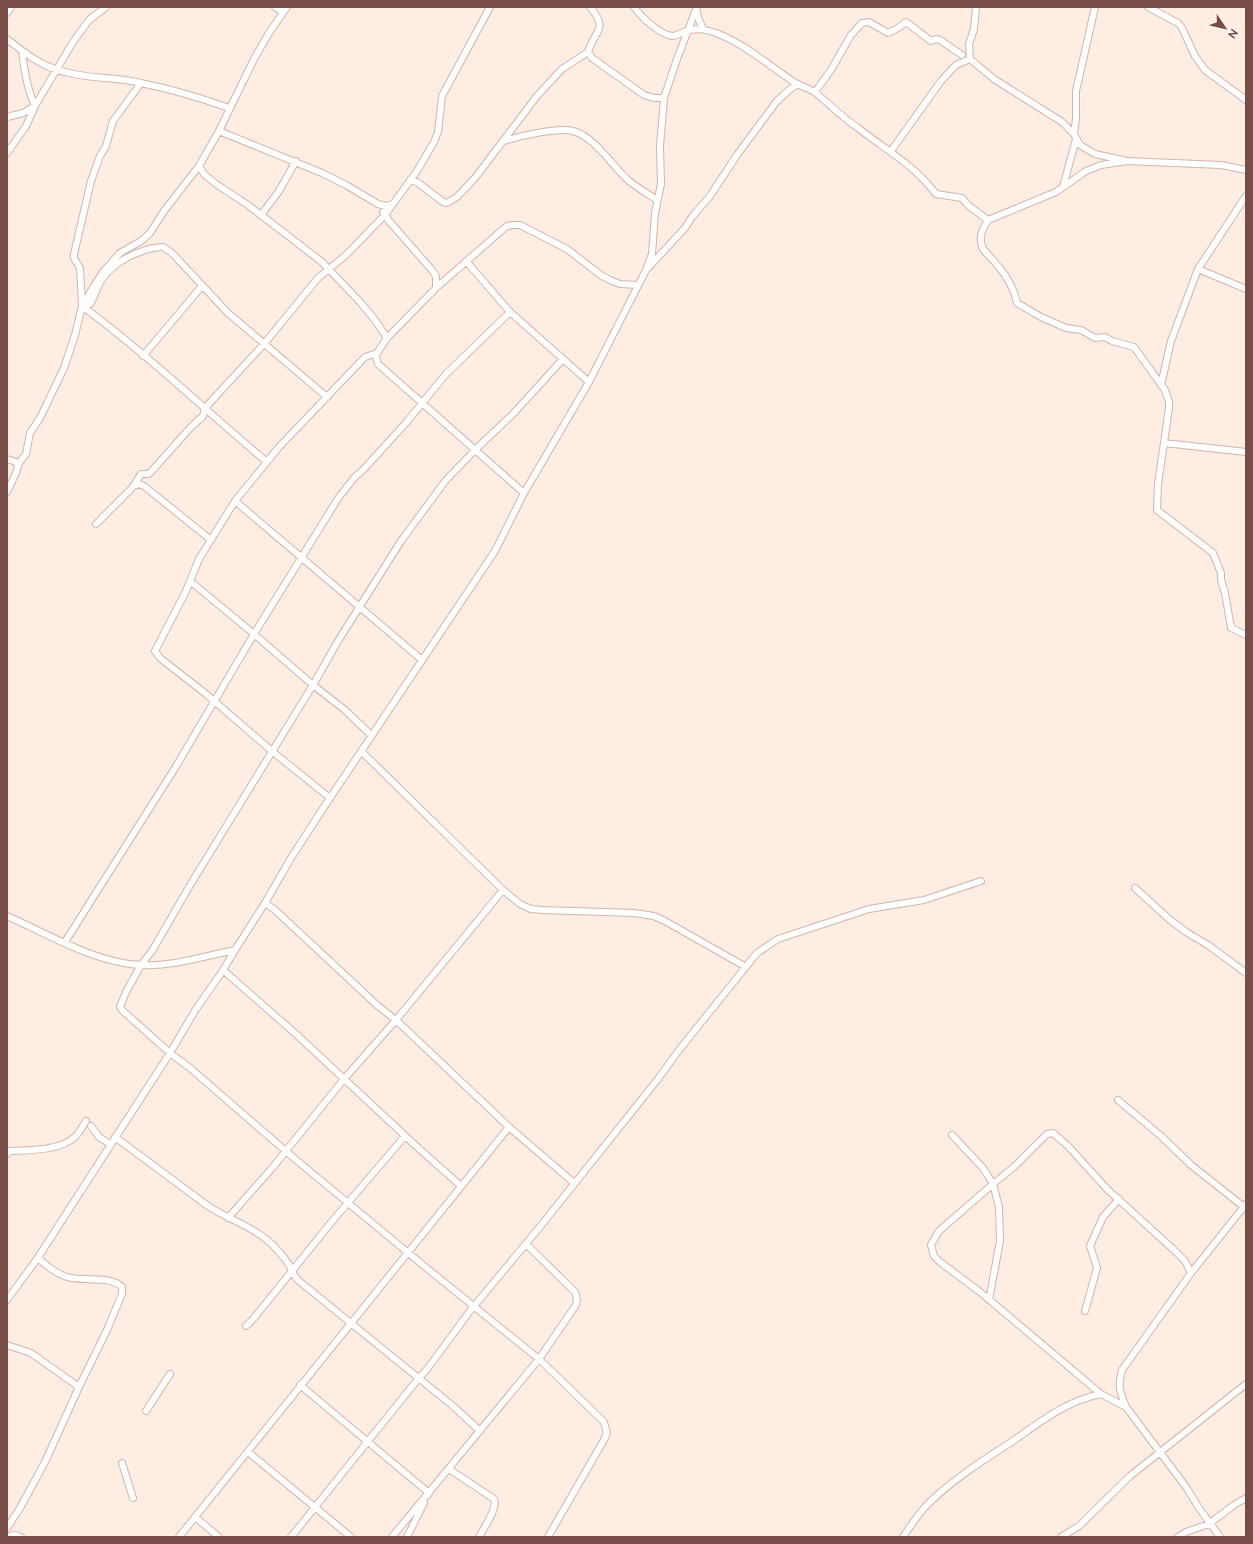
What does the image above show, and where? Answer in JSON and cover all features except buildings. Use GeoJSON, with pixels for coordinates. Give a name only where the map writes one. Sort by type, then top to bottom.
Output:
{"type":"FeatureCollection","features":[{"type":"Feature","properties":{"kind":"street"},"geometry":{"type":"LineString","coordinates":[[7,13],[11,7]]}},
{"type":"Feature","properties":{"kind":"street"},"geometry":{"type":"LineString","coordinates":[[7,153],[26,126],[35,106],[74,42],[90,20],[106,7]]}},
{"type":"Feature","properties":{"kind":"street"},"geometry":{"type":"LineString","coordinates":[[82,306],[103,272],[120,254],[141,241],[150,233],[164,211],[199,166],[219,131],[254,59],[285,9],[275,7]]}},
{"type":"Feature","properties":{"kind":"street"},"geometry":{"type":"LineString","coordinates":[[96,524],[134,486],[141,474],[143,473],[147,475],[151,472],[190,428],[203,416],[206,408],[264,344],[320,275],[346,255],[385,215],[410,180],[434,142],[440,124],[442,96],[490,7]]}},
{"type":"Feature","properties":{"kind":"street"},"geometry":{"type":"LineString","coordinates":[[410,180],[417,182],[443,202],[447,203],[453,201],[475,178],[537,96],[562,69],[588,52],[591,43],[600,28],[600,22],[590,7]]}},
{"type":"Feature","properties":{"kind":"street"},"geometry":{"type":"LineString","coordinates":[[634,7],[641,16],[667,34],[673,36],[688,30],[704,28],[721,35],[764,60],[798,84],[815,92],[858,129],[891,151],[925,179],[936,194],[962,198],[969,206],[988,220]]}},
{"type":"Feature","properties":{"kind":"street"},"geometry":{"type":"LineString","coordinates":[[891,151],[941,81],[956,65],[969,44],[974,29],[976,7]]}},
{"type":"Feature","properties":{"kind":"street"},"geometry":{"type":"LineString","coordinates":[[1063,187],[1075,137],[1076,91],[1095,7]]}},
{"type":"Feature","properties":{"kind":"street"},"geometry":{"type":"LineString","coordinates":[[1148,7],[1178,23],[1185,33],[1195,56],[1205,70],[1246,100]]}},
{"type":"Feature","properties":{"kind":"street"},"geometry":{"type":"LineString","coordinates":[[7,1300],[38,1258],[115,1136],[170,1053],[196,1009],[223,970],[291,858],[371,735],[494,552],[524,493],[590,382],[646,270],[652,254],[653,226],[661,184],[660,146],[664,98],[677,59],[697,8]]}},
{"type":"Feature","properties":{"kind":"street"},"geometry":{"type":"LineString","coordinates":[[697,8],[699,20],[704,28]]}},
{"type":"Feature","properties":{"kind":"street"},"geometry":{"type":"LineString","coordinates":[[815,92],[831,70],[854,32],[862,23],[869,22],[888,33],[906,22],[931,41],[937,38],[962,55]]}},
{"type":"Feature","properties":{"kind":"street"},"geometry":{"type":"LineString","coordinates":[[7,39],[22,51],[56,70],[84,76],[112,78],[141,83],[202,98],[229,108]]}},
{"type":"Feature","properties":{"kind":"street"},"geometry":{"type":"LineString","coordinates":[[969,44],[970,59],[994,79],[1053,115],[1075,137],[1080,145],[1095,154],[1127,161],[1221,166],[1246,170]]}},
{"type":"Feature","properties":{"kind":"street"},"geometry":{"type":"LineString","coordinates":[[22,51],[24,70],[35,106]]}},
{"type":"Feature","properties":{"kind":"street"},"geometry":{"type":"LineString","coordinates":[[588,52],[592,58],[644,95],[654,98],[664,98]]}},
{"type":"Feature","properties":{"kind":"street"},"geometry":{"type":"LineString","coordinates":[[956,65],[970,59]]}},
{"type":"Feature","properties":{"kind":"street"},"geometry":{"type":"LineString","coordinates":[[7,492],[19,463],[26,454],[30,433],[40,418],[64,368],[75,335],[82,306],[80,268],[74,258],[74,254],[89,187],[100,156],[106,146],[113,121],[141,83]]}},
{"type":"Feature","properties":{"kind":"street"},"geometry":{"type":"LineString","coordinates":[[646,270],[685,228],[692,217],[710,196],[737,155],[777,101],[798,84]]}},
{"type":"Feature","properties":{"kind":"street"},"geometry":{"type":"LineString","coordinates":[[7,117],[23,113],[35,106]]}},
{"type":"Feature","properties":{"kind":"street"},"geometry":{"type":"LineString","coordinates":[[504,141],[546,132],[567,130],[575,131],[585,137],[603,153],[630,181],[657,200]]}},
{"type":"Feature","properties":{"kind":"street"},"geometry":{"type":"LineString","coordinates":[[219,131],[296,161],[340,182],[378,204],[386,206],[393,204]]}},
{"type":"Feature","properties":{"kind":"street"},"geometry":{"type":"LineString","coordinates":[[261,215],[279,191],[296,161]]}},
{"type":"Feature","properties":{"kind":"street"},"geometry":{"type":"LineString","coordinates":[[1127,161],[1101,164],[1086,171],[1063,187],[1031,203],[988,220],[980,235],[981,244],[1015,290],[1017,302],[1041,317],[1066,328],[1081,330],[1095,338],[1105,337],[1112,341],[1134,347],[1161,385],[1169,402],[1156,510],[1213,553],[1221,573],[1221,580],[1225,593],[1231,628],[1246,635]]}},
{"type":"Feature","properties":{"kind":"street"},"geometry":{"type":"LineString","coordinates":[[199,166],[204,174],[212,181],[248,205],[310,251],[329,269],[375,320],[387,338]]}},
{"type":"Feature","properties":{"kind":"street"},"geometry":{"type":"LineString","coordinates":[[1161,385],[1171,341],[1198,269],[1246,196]]}},
{"type":"Feature","properties":{"kind":"street"},"geometry":{"type":"LineString","coordinates":[[378,204],[385,215],[436,276],[436,288]]}},
{"type":"Feature","properties":{"kind":"street"},"geometry":{"type":"LineString","coordinates":[[330,798],[155,653],[199,559],[235,501],[279,447],[365,357],[376,353],[387,338],[436,288],[508,226],[520,225],[567,250],[602,276],[612,281],[620,284],[638,285]]}},
{"type":"Feature","properties":{"kind":"street"},"geometry":{"type":"LineString","coordinates":[[82,306],[90,304],[101,280],[122,260],[133,255],[162,247],[169,250],[228,313],[327,397]]}},
{"type":"Feature","properties":{"kind":"street"},"geometry":{"type":"LineString","coordinates":[[466,262],[510,312],[590,382]]}},
{"type":"Feature","properties":{"kind":"street"},"geometry":{"type":"LineString","coordinates":[[1198,269],[1246,289]]}},
{"type":"Feature","properties":{"kind":"street"},"geometry":{"type":"LineString","coordinates":[[143,356],[202,286]]}},
{"type":"Feature","properties":{"kind":"street"},"geometry":{"type":"LineString","coordinates":[[82,306],[206,408],[267,462]]}},
{"type":"Feature","properties":{"kind":"street"},"geometry":{"type":"LineString","coordinates":[[65,942],[175,768],[254,634],[347,486],[405,424],[446,374],[510,312]]}},
{"type":"Feature","properties":{"kind":"street"},"geometry":{"type":"LineString","coordinates":[[376,353],[378,364],[524,493]]}},
{"type":"Feature","properties":{"kind":"street"},"geometry":{"type":"LineString","coordinates":[[548,1537],[601,1446],[607,1432],[606,1427],[600,1418],[539,1359],[286,1151],[190,1068],[170,1053],[120,1007],[126,992],[141,965],[152,952],[192,882],[273,752],[338,641],[400,541],[446,480],[513,414],[563,359]]}},
{"type":"Feature","properties":{"kind":"street"},"geometry":{"type":"LineString","coordinates":[[1164,443],[1246,452]]}},
{"type":"Feature","properties":{"kind":"street"},"geometry":{"type":"LineString","coordinates":[[7,459],[19,463]]}},
{"type":"Feature","properties":{"kind":"street"},"geometry":{"type":"LineString","coordinates":[[134,486],[139,484],[144,486],[211,540]]}},
{"type":"Feature","properties":{"kind":"street"},"geometry":{"type":"LineString","coordinates":[[235,501],[422,660]]}},
{"type":"Feature","properties":{"kind":"street"},"geometry":{"type":"LineString","coordinates":[[190,581],[313,685],[345,710],[371,735]]}},
{"type":"Feature","properties":{"kind":"street"},"geometry":{"type":"LineString","coordinates":[[361,751],[503,890],[520,904],[531,909],[542,910],[634,913],[654,916],[666,921],[746,967]]}},
{"type":"Feature","properties":{"kind":"street"},"geometry":{"type":"LineString","coordinates":[[291,1537],[418,1378],[428,1368],[474,1306],[526,1244],[757,953],[778,938],[869,909],[924,900],[982,882]]}},
{"type":"Feature","properties":{"kind":"street"},"geometry":{"type":"LineString","coordinates":[[1135,888],[1180,928],[1208,945],[1246,973]]}},
{"type":"Feature","properties":{"kind":"street"},"geometry":{"type":"LineString","coordinates":[[228,1218],[286,1151],[344,1079],[396,1020],[503,890]]}},
{"type":"Feature","properties":{"kind":"street"},"geometry":{"type":"LineString","coordinates":[[265,903],[275,910],[378,1006],[396,1020],[509,1127],[574,1183]]}},
{"type":"Feature","properties":{"kind":"street"},"geometry":{"type":"LineString","coordinates":[[7,916],[115,962],[141,965],[164,964],[234,950]]}},
{"type":"Feature","properties":{"kind":"street"},"geometry":{"type":"LineString","coordinates":[[223,970],[461,1186]]}},
{"type":"Feature","properties":{"kind":"street"},"geometry":{"type":"LineString","coordinates":[[1118,1100],[1161,1136],[1191,1165],[1245,1205],[1191,1273],[1122,1370],[1119,1391],[1126,1407],[1186,1487],[1209,1524],[1220,1537]]}},
{"type":"Feature","properties":{"kind":"street"},"geometry":{"type":"LineString","coordinates":[[7,1154],[10,1151],[44,1149],[60,1145],[76,1137],[86,1121]]}},
{"type":"Feature","properties":{"kind":"street"},"geometry":{"type":"LineString","coordinates":[[91,1126],[99,1137],[110,1144]]}},
{"type":"Feature","properties":{"kind":"street"},"geometry":{"type":"LineString","coordinates":[[179,1537],[407,1251],[509,1127]]}},
{"type":"Feature","properties":{"kind":"street"},"geometry":{"type":"LineString","coordinates":[[1126,1407],[1102,1394],[934,1256],[931,1245],[939,1231],[1015,1166],[1048,1134],[1053,1133],[1068,1146],[1107,1189],[1185,1261],[1191,1273]]}},
{"type":"Feature","properties":{"kind":"street"},"geometry":{"type":"LineString","coordinates":[[952,1135],[983,1168],[993,1184],[999,1208],[1000,1241],[989,1300]]}},
{"type":"Feature","properties":{"kind":"street"},"geometry":{"type":"LineString","coordinates":[[115,1136],[208,1206],[228,1218],[245,1225],[268,1240],[289,1264],[299,1281],[418,1378],[480,1431]]}},
{"type":"Feature","properties":{"kind":"street"},"geometry":{"type":"LineString","coordinates":[[246,1326],[405,1136]]}},
{"type":"Feature","properties":{"kind":"street"},"geometry":{"type":"LineString","coordinates":[[1085,1311],[1097,1268],[1090,1246],[1103,1217],[1119,1199]]}},
{"type":"Feature","properties":{"kind":"street"},"geometry":{"type":"LineString","coordinates":[[392,1537],[539,1359],[576,1305],[577,1299],[575,1292],[526,1244]]}},
{"type":"Feature","properties":{"kind":"street"},"geometry":{"type":"LineString","coordinates":[[7,1528],[20,1508],[45,1462],[79,1387],[122,1299],[121,1286],[112,1281],[67,1277],[48,1267],[38,1258]]}},
{"type":"Feature","properties":{"kind":"street"},"geometry":{"type":"LineString","coordinates":[[7,1345],[31,1353],[79,1387]]}},
{"type":"Feature","properties":{"kind":"street"},"geometry":{"type":"LineString","coordinates":[[146,1411],[170,1374]]}},
{"type":"Feature","properties":{"kind":"street"},"geometry":{"type":"LineString","coordinates":[[1061,1537],[1079,1526],[1130,1476],[1246,1384]]}},
{"type":"Feature","properties":{"kind":"street"},"geometry":{"type":"LineString","coordinates":[[300,1385],[429,1492]]}},
{"type":"Feature","properties":{"kind":"street"},"geometry":{"type":"LineString","coordinates":[[903,1537],[931,1501],[986,1458],[1043,1420],[1075,1402],[1089,1396],[1102,1394]]}},
{"type":"Feature","properties":{"kind":"street"},"geometry":{"type":"LineString","coordinates":[[248,1452],[351,1537]]}},
{"type":"Feature","properties":{"kind":"street"},"geometry":{"type":"LineString","coordinates":[[122,1463],[133,1498]]}},
{"type":"Feature","properties":{"kind":"street"},"geometry":{"type":"LineString","coordinates":[[449,1469],[494,1499],[496,1502],[494,1509],[479,1537]]}},
{"type":"Feature","properties":{"kind":"street"},"geometry":{"type":"LineString","coordinates":[[407,1537],[429,1492]]}},
{"type":"Feature","properties":{"kind":"street"},"geometry":{"type":"LineString","coordinates":[[1178,1537],[1186,1532],[1209,1524],[1246,1498]]}},
{"type":"Feature","properties":{"kind":"street"},"geometry":{"type":"LineString","coordinates":[[195,1517],[220,1537]]}},
{"type":"Feature","properties":{"kind":"street"},"geometry":{"type":"LineString","coordinates":[[7,1537],[14,1535],[21,1537]]}}]}
